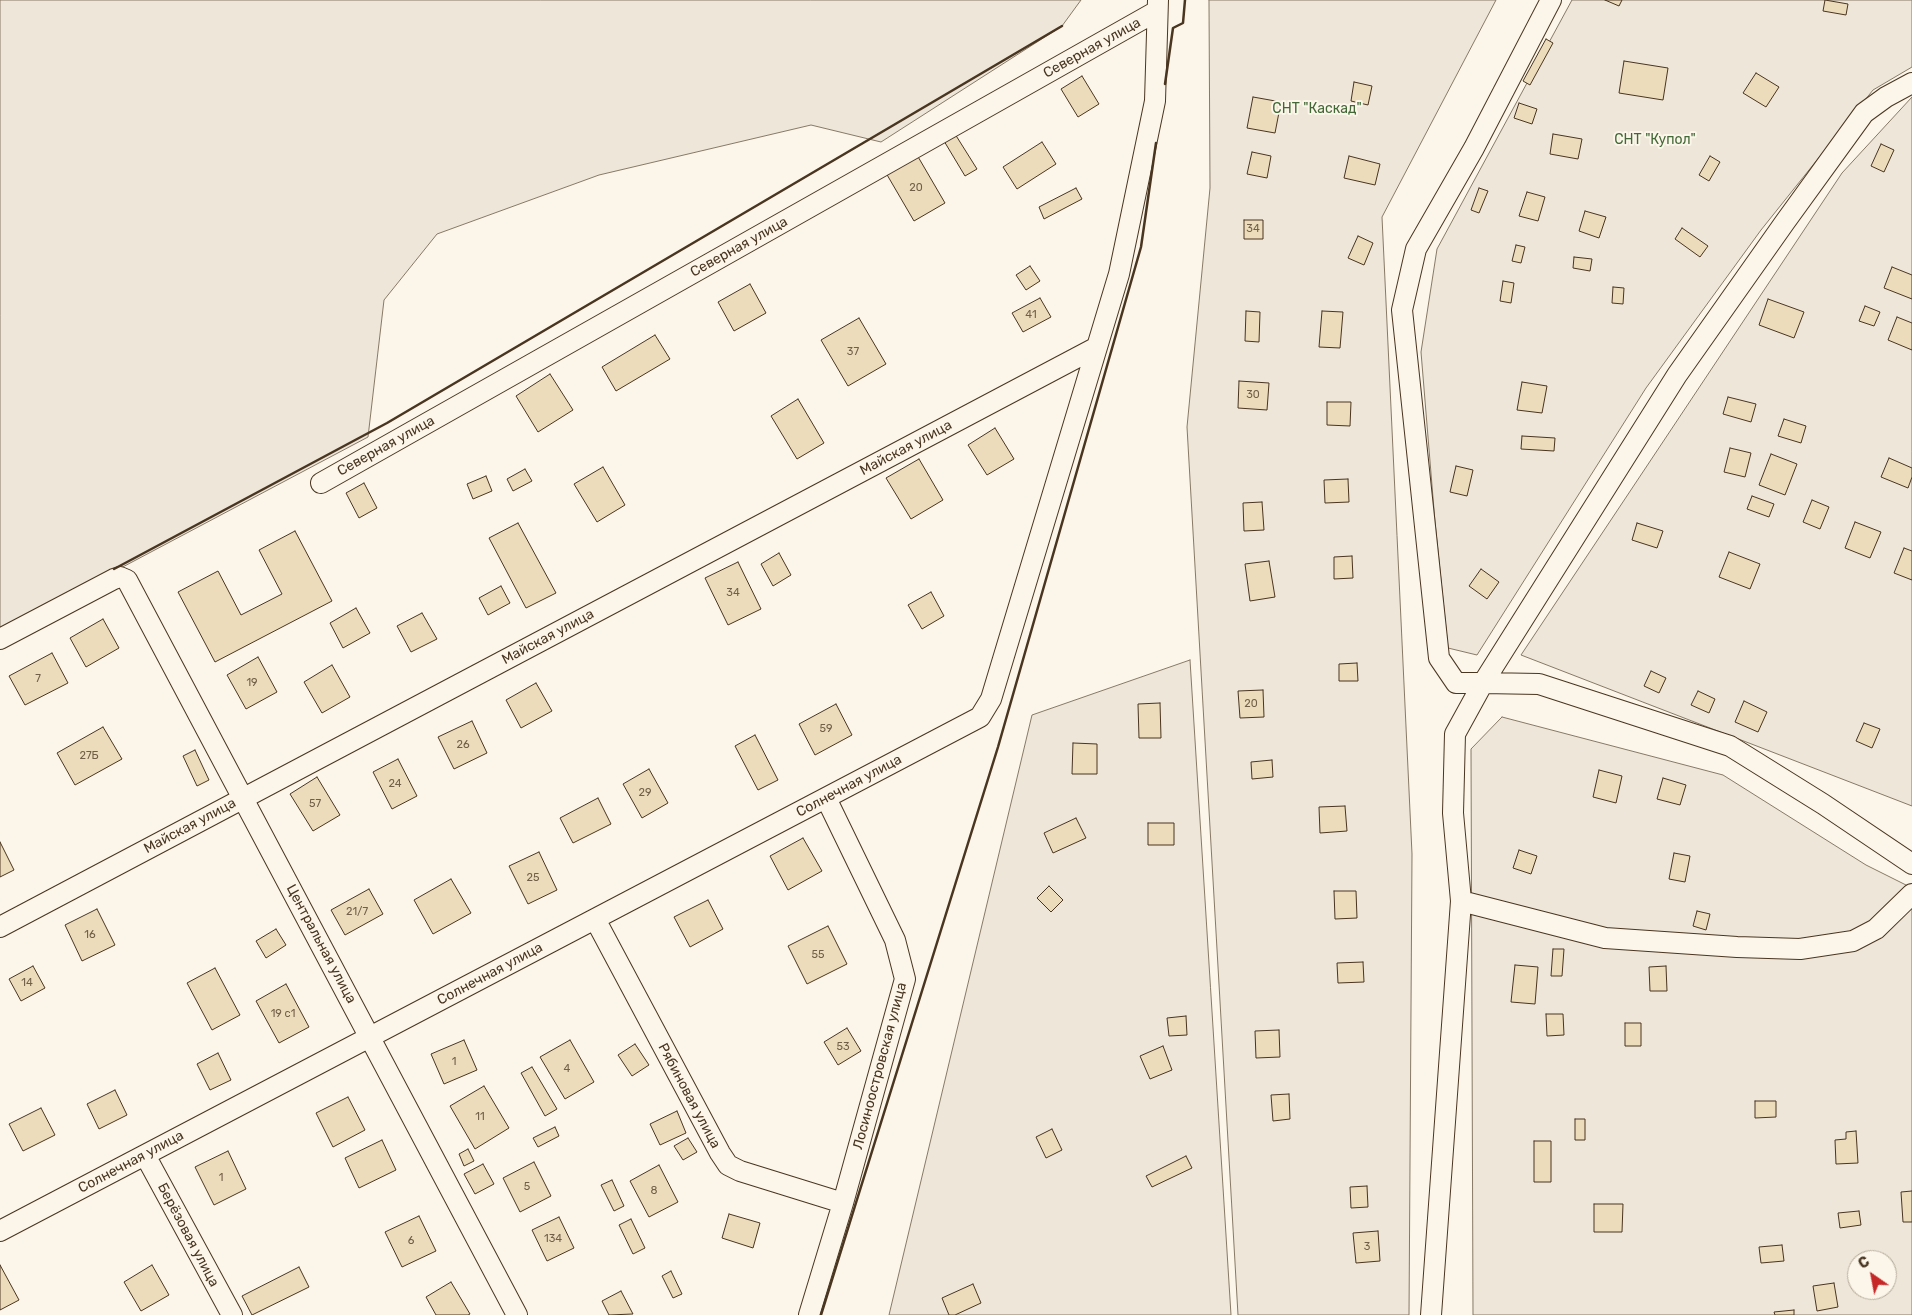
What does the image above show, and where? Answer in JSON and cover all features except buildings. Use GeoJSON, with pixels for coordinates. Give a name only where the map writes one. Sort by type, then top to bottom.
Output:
{"type":"FeatureCollection","features":[{"type":"Feature","properties":{"kind":"street"},"geometry":{"type":"LineString","coordinates":[[1552,0],[1474,148],[1416,248],[1402,310],[1439,658],[1456,683],[1539,684],[1730,746],[1823,804],[1912,864]]}},
{"type":"Feature","properties":{"kind":"street"},"geometry":{"type":"LineString","coordinates":[[1097,347],[1119,274],[1155,101],[1158,6]]}},
{"type":"Feature","properties":{"kind":"street","name":"Северная улица"},"geometry":{"type":"LineString","coordinates":[[321,483],[1158,6]]}},
{"type":"Feature","properties":{"kind":"street"},"geometry":{"type":"LineString","coordinates":[[1431,1315],[1461,901],[1453,813],[1455,734],[1483,683],[1677,375],[1864,113],[1886,97],[1912,83]]}},
{"type":"Feature","properties":{"kind":"street","name":"Солнечная улица"},"geometry":{"type":"LineString","coordinates":[[0,1231],[980,717],[991,699],[1097,347]]}},
{"type":"Feature","properties":{"kind":"street","name":"Майская улица"},"geometry":{"type":"LineString","coordinates":[[0,927],[1097,347]]}},
{"type":"Feature","properties":{"kind":"street","name":"Центральная улица"},"geometry":{"type":"LineString","coordinates":[[0,639],[114,579],[120,577],[127,580],[517,1315]]}},
{"type":"Feature","properties":{"kind":"street","name":"Лосиноостровская улица"},"geometry":{"type":"LineString","coordinates":[[809,1315],[843,1203],[905,979],[895,940],[826,798]]}},
{"type":"Feature","properties":{"kind":"street"},"geometry":{"type":"LineString","coordinates":[[1461,901],[1605,938],[1737,947],[1800,948],[1853,941],[1876,929],[1912,894]]}},
{"type":"Feature","properties":{"kind":"street","name":"Рябиновая улица"},"geometry":{"type":"LineString","coordinates":[[595,919],[720,1154],[728,1165],[740,1171],[843,1203]]}},
{"type":"Feature","properties":{"kind":"street","name":"Берёзовая улица"},"geometry":{"type":"LineString","coordinates":[[145,1155],[232,1315]]}},
{"type":"Feature","properties":{"kind":"green space"},"geometry":{"type":"Polygon","coordinates":[[[0,0],[1081,0],[1062,26],[881,142],[811,125],[599,175],[437,234],[384,300],[368,437],[0,632],[0,0]]]}},
{"type":"Feature","properties":{"kind":"green space","name":"СНТ \"Каскад\""},"geometry":{"type":"Polygon","coordinates":[[[1209,0],[1496,0],[1382,217],[1412,854],[1409,1315],[1238,1315],[1187,427],[1210,188],[1209,0]]]}},
{"type":"Feature","properties":{"kind":"green space","name":"СНТ \"Купол\""},"geometry":{"type":"Polygon","coordinates":[[[1572,0],[1912,0],[1912,67],[1873,90],[1761,230],[1646,388],[1477,655],[1448,648],[1435,522],[1421,352],[1437,249],[1572,0]]]}},
{"type":"Feature","properties":{"kind":"green space"},"geometry":{"type":"Polygon","coordinates":[[[1912,97],[1912,806],[1521,655],[1842,173],[1912,97]]]}},
{"type":"Feature","properties":{"kind":"green space"},"geometry":{"type":"Polygon","coordinates":[[[1190,660],[1231,1315],[889,1315],[1032,715],[1190,660]]]}},
{"type":"Feature","properties":{"kind":"green space"},"geometry":{"type":"Polygon","coordinates":[[[1502,717],[1723,775],[1866,865],[1912,888],[1912,1315],[1473,1315],[1471,749],[1502,717]]]}},
{"type":"Feature","properties":{"kind":"wall"},"geometry":{"type":"LineString","coordinates":[[1165,84],[1173,28],[1183,23],[1185,0]]}},
{"type":"Feature","properties":{"kind":"wall"},"geometry":{"type":"LineString","coordinates":[[114,569],[387,423],[1062,26]]}},
{"type":"Feature","properties":{"kind":"wall"},"geometry":{"type":"LineString","coordinates":[[821,1315],[998,747],[1141,247],[1156,143]]}}]}
